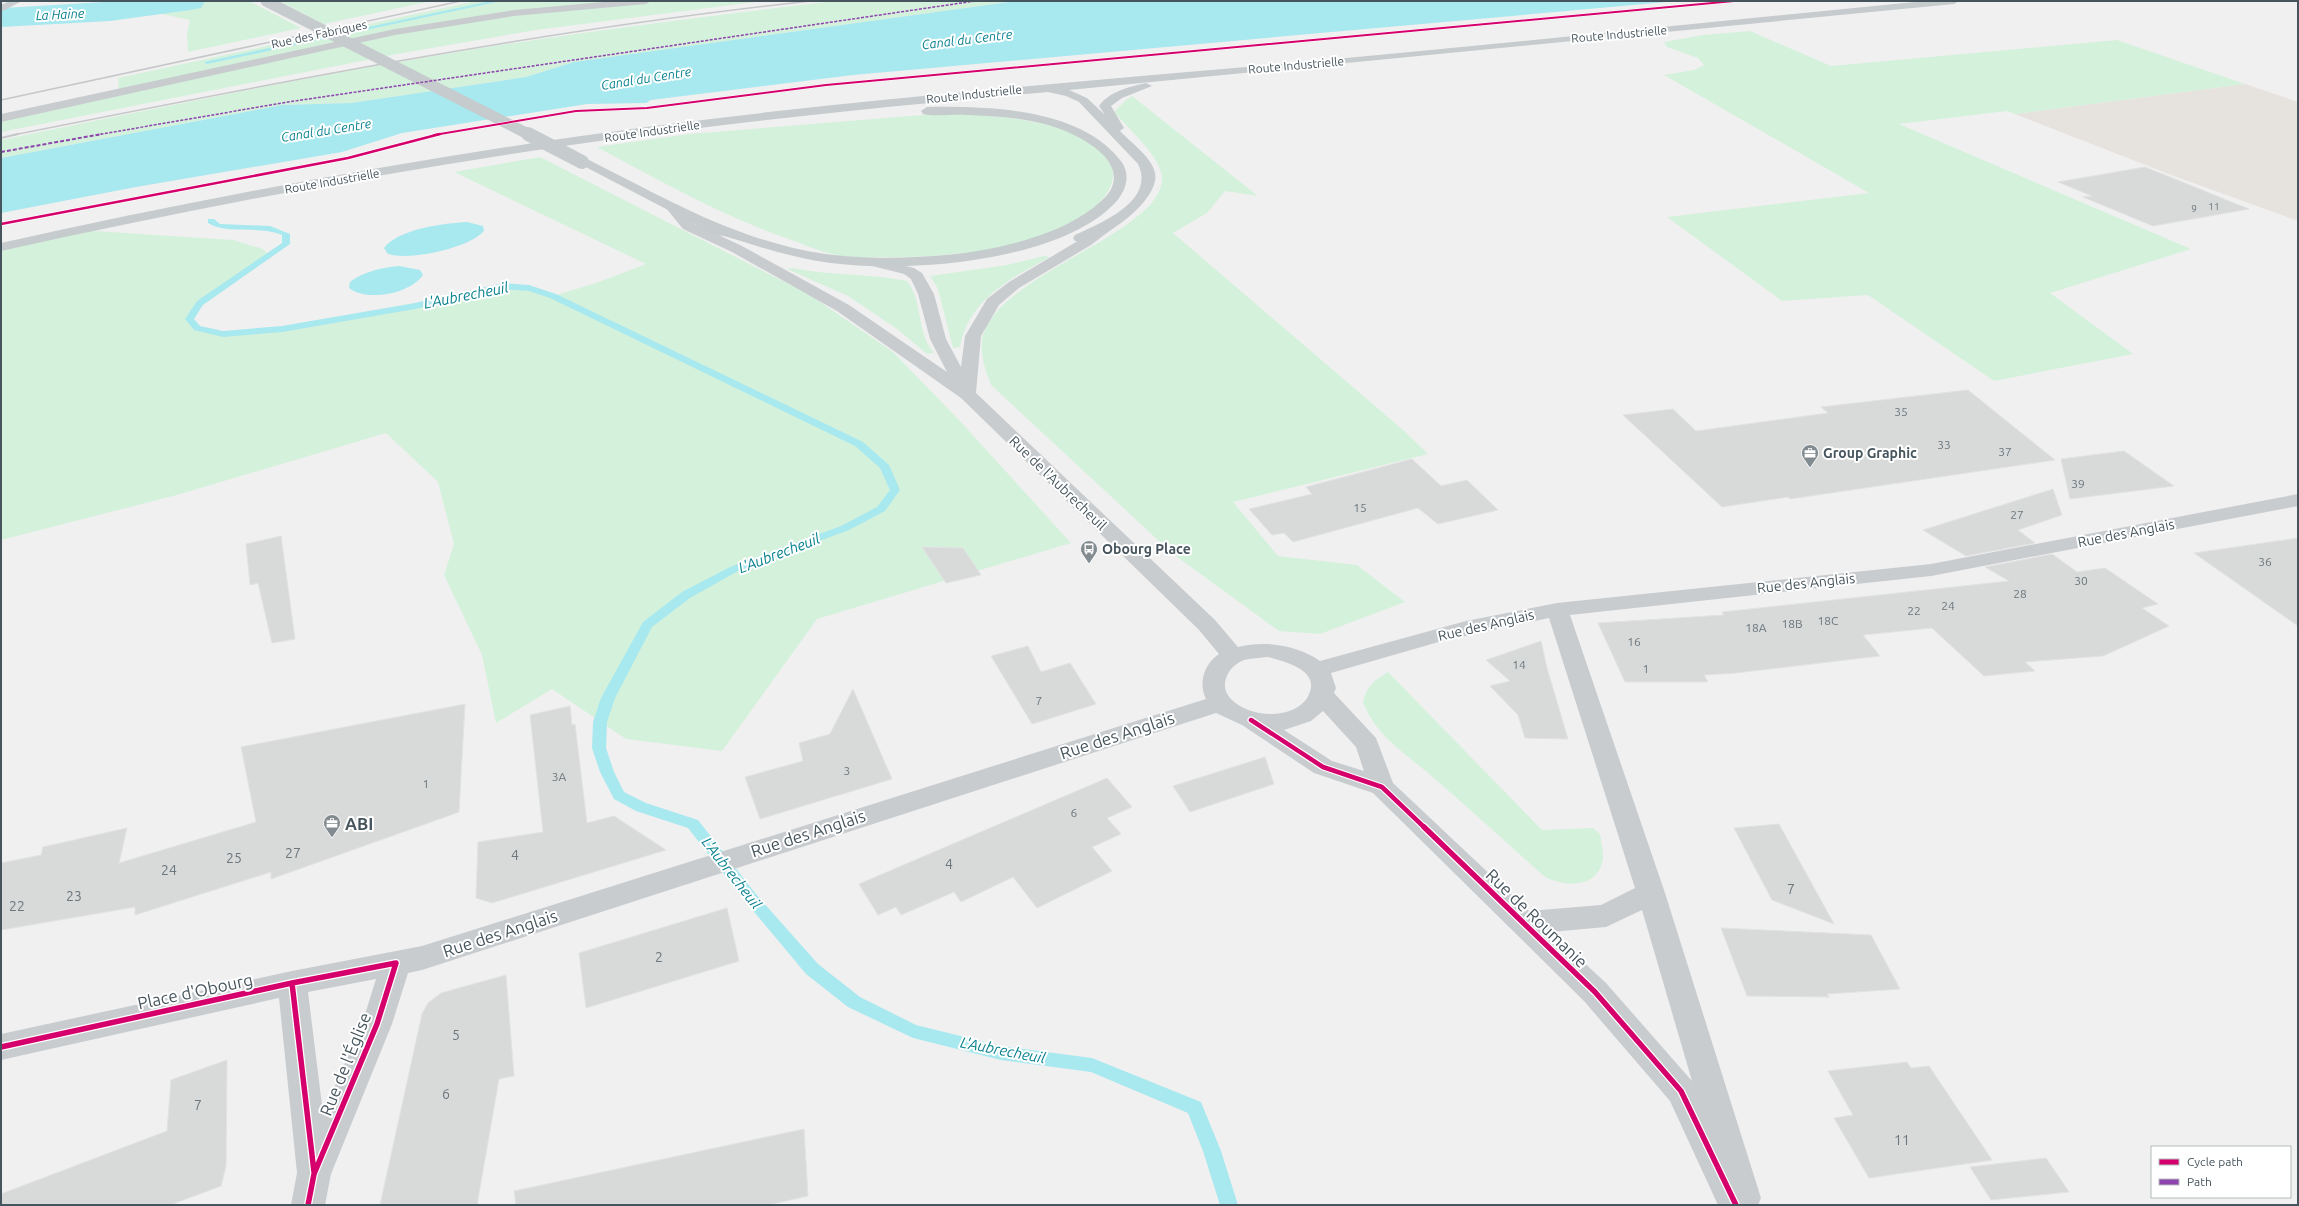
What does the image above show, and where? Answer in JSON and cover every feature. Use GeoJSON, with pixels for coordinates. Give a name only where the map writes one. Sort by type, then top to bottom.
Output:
{"type":"FeatureCollection","features":[{"type":"Feature","properties":{"kind":"main road"},"geometry":{"type":"LineString","coordinates":[[266,1],[763,253],[804,266],[854,272],[909,271],[988,264],[1062,245],[1121,218],[1138,202],[1147,187],[1149,175],[1144,163],[1108,114],[1105,106],[1109,100],[1122,93],[1165,80],[1215,73]]}},
{"type":"Feature","properties":{"kind":"main road","name":"Route Industrielle"},"geometry":{"type":"LineString","coordinates":[[1,247],[211,203],[354,177],[498,153],[778,115],[1014,90],[1215,73],[1954,1]]}},
{"type":"Feature","properties":{"kind":"main road"},"geometry":{"type":"LineString","coordinates":[[709,226],[792,252],[826,258],[873,262],[961,258],[1000,251],[1046,238],[1095,215],[1118,190],[1121,180],[1118,165],[1103,146],[1086,135],[1053,107],[1054,96],[1080,84]]}},
{"type":"Feature","properties":{"kind":"main road"},"geometry":{"type":"LineString","coordinates":[[1014,90],[1069,93],[1083,100],[1144,163]]}},
{"type":"Feature","properties":{"kind":"main road"},"geometry":{"type":"LineString","coordinates":[[778,115],[930,111],[988,113],[1042,121],[1086,135]]}},
{"type":"Feature","properties":{"kind":"street"},"geometry":{"type":"LineString","coordinates":[[1,9],[16,1]]}},
{"type":"Feature","properties":{"kind":"street","name":"Rue des Fabriques"},"geometry":{"type":"LineString","coordinates":[[1,118],[266,58],[395,32],[514,13],[646,1]]}},
{"type":"Feature","properties":{"kind":"street"},"geometry":{"type":"LineString","coordinates":[[673,208],[688,226],[738,249],[843,308],[967,394]]}},
{"type":"Feature","properties":{"kind":"street"},"geometry":{"type":"LineString","coordinates":[[967,394],[973,336],[993,302],[1014,285],[1086,242],[1111,223]]}},
{"type":"Feature","properties":{"kind":"street"},"geometry":{"type":"LineString","coordinates":[[873,262],[909,271],[917,276],[926,294],[938,339],[967,394]]}},
{"type":"Feature","properties":{"kind":"street","name":"Rue de l'Aubrecheuil"},"geometry":{"type":"LineString","coordinates":[[967,394],[1207,625],[1233,656]]}},
{"type":"Feature","properties":{"kind":"street","name":"Rue des Anglais"},"geometry":{"type":"LineString","coordinates":[[1317,670],[1398,646],[1495,621],[1557,610],[1931,570],[2298,500]]}},
{"type":"Feature","properties":{"kind":"street"},"geometry":{"type":"LineString","coordinates":[[1557,610],[1651,892],[1746,1205]]}},
{"type":"Feature","properties":{"kind":"street"},"geometry":{"type":"LineString","coordinates":[[1269,650],[1287,653],[1304,660],[1317,670],[1324,687],[1323,696],[1316,707],[1304,715],[1288,721],[1270,722],[1251,720],[1239,716],[1220,703],[1214,693],[1212,682],[1215,672],[1233,656],[1250,651],[1269,650]]}},
{"type":"Feature","properties":{"kind":"street","name":"Rue de Roumanie"},"geometry":{"type":"LineString","coordinates":[[1323,696],[1367,744],[1382,787]]}},
{"type":"Feature","properties":{"kind":"street","name":"Rue des Anglais"},"geometry":{"type":"LineString","coordinates":[[396,963],[422,958],[472,943],[748,852],[1220,703]]}},
{"type":"Feature","properties":{"kind":"street","name":"Rue de Roumanie"},"geometry":{"type":"LineString","coordinates":[[1251,720],[1323,767],[1382,787],[1594,992],[1681,1091],[1736,1205]]}},
{"type":"Feature","properties":{"kind":"street","name":"Rue de Roumanie"},"geometry":{"type":"LineString","coordinates":[[1522,922],[1572,920],[1606,916],[1651,892]]}},
{"type":"Feature","properties":{"kind":"street","name":"Place d'Obourg"},"geometry":{"type":"LineString","coordinates":[[1,1047],[292,983],[396,963]]}},
{"type":"Feature","properties":{"kind":"street","name":"Rue de l'Église"},"geometry":{"type":"LineString","coordinates":[[311,1190],[377,1024],[396,963]]}},
{"type":"Feature","properties":{"kind":"street","name":"Rue de l'Église"},"geometry":{"type":"LineString","coordinates":[[292,983],[311,1190]]}},
{"type":"Feature","properties":{"kind":"shaded area"},"geometry":{"type":"Polygon","coordinates":[[[2245,84],[2298,102],[2298,221],[2174,176],[2015,114],[2245,84]]]}},
{"type":"Feature","properties":{"kind":"green space"},"geometry":{"type":"Polygon","coordinates":[[[190,1],[249,1],[301,28],[188,52],[187,34],[190,20],[140,9],[190,1]]]}},
{"type":"Feature","properties":{"kind":"green space"},"geometry":{"type":"Polygon","coordinates":[[[279,1],[432,1],[324,24],[279,1]]]}},
{"type":"Feature","properties":{"kind":"green space"},"geometry":{"type":"Polygon","coordinates":[[[476,1],[763,1],[536,30],[397,54],[1,132],[1,121],[119,94],[118,78],[476,1]]]}},
{"type":"Feature","properties":{"kind":"green space"},"geometry":{"type":"Polygon","coordinates":[[[834,1],[1016,1],[574,62],[526,77],[351,103],[282,105],[1,158],[1,140],[325,75],[534,40],[684,19],[834,1]]]}},
{"type":"Feature","properties":{"kind":"green space"},"geometry":{"type":"Polygon","coordinates":[[[1750,31],[1831,66],[2117,40],[2245,84],[2015,114],[2007,111],[1899,124],[2191,249],[2050,293],[2133,354],[1994,381],[1868,295],[1782,301],[1667,217],[1869,193],[1664,75],[1694,70],[1704,65],[1698,58],[1667,47],[1664,42],[1703,35],[1750,31]]]}},
{"type":"Feature","properties":{"kind":"green space"},"geometry":{"type":"Polygon","coordinates":[[[1132,96],[1258,196],[1225,191],[1207,213],[1173,233],[1402,429],[1428,454],[1233,502],[1278,556],[1357,565],[1405,602],[1320,634],[1279,631],[1173,554],[991,385],[983,361],[982,341],[983,335],[996,312],[1021,291],[1051,270],[1116,232],[1142,213],[1158,193],[1161,172],[1154,157],[1114,112],[1132,96]]]}},
{"type":"Feature","properties":{"kind":"green space"},"geometry":{"type":"Polygon","coordinates":[[[947,113],[1013,118],[1061,129],[1081,138],[1099,150],[1111,166],[1113,175],[1109,190],[1099,203],[1078,219],[1053,231],[1026,241],[966,253],[936,256],[851,257],[821,251],[740,220],[715,209],[597,147],[690,134],[947,113]]]}},
{"type":"Feature","properties":{"kind":"green space"},"geometry":{"type":"Polygon","coordinates":[[[540,157],[810,295],[893,352],[959,420],[1071,543],[817,619],[722,751],[626,739],[552,689],[496,723],[482,655],[444,575],[454,544],[438,482],[386,433],[177,495],[1,540],[1,247],[80,230],[233,240],[263,249],[270,256],[200,303],[189,319],[196,326],[205,330],[224,334],[271,330],[341,319],[503,286],[516,285],[553,296],[596,283],[646,264],[454,172],[540,157]]]}},
{"type":"Feature","properties":{"kind":"green space"},"geometry":{"type":"Polygon","coordinates":[[[1044,256],[1050,257],[1006,282],[982,303],[972,316],[965,330],[960,347],[953,348],[938,289],[930,276],[1007,265],[1044,256]]]}},
{"type":"Feature","properties":{"kind":"green space"},"geometry":{"type":"Polygon","coordinates":[[[792,268],[806,271],[893,278],[907,281],[916,298],[924,335],[934,353],[927,354],[897,329],[848,296],[787,269],[792,268]]]}},
{"type":"Feature","properties":{"kind":"green space"},"geometry":{"type":"Polygon","coordinates":[[[1388,672],[1542,830],[1593,828],[1600,834],[1603,859],[1600,869],[1595,876],[1588,881],[1571,884],[1562,883],[1545,877],[1463,803],[1394,745],[1376,725],[1363,702],[1369,687],[1388,672]]]}},
{"type":"Feature","properties":{"kind":"water","name":"Canal du Centre"},"geometry":{"type":"Polygon","coordinates":[[[1016,1],[1678,1],[853,75],[651,100],[646,103],[587,104],[402,133],[342,152],[136,187],[1,213],[1,158],[282,105],[351,103],[526,77],[574,62],[1016,1]]]}},
{"type":"Feature","properties":{"kind":"water"},"geometry":{"type":"Polygon","coordinates":[[[467,222],[483,226],[484,231],[466,243],[453,248],[439,252],[398,256],[388,254],[384,248],[391,241],[400,236],[422,228],[467,222]]]}},
{"type":"Feature","properties":{"kind":"water"},"geometry":{"type":"Polygon","coordinates":[[[399,266],[420,270],[423,275],[417,282],[408,287],[388,294],[366,295],[349,288],[350,282],[361,275],[379,269],[399,266]]]}},
{"type":"Feature","properties":{"kind":"building"},"geometry":{"type":"Polygon","coordinates":[[[2145,167],[2249,209],[2153,226],[2083,197],[2092,196],[2058,182],[2145,167]]]}},
{"type":"Feature","properties":{"kind":"building"},"geometry":{"type":"Polygon","coordinates":[[[1968,390],[2055,460],[1790,499],[1788,497],[1722,507],[1623,415],[1673,409],[1696,431],[1828,413],[1821,407],[1968,390]]]}},
{"type":"Feature","properties":{"kind":"building"},"geometry":{"type":"Polygon","coordinates":[[[2124,451],[2174,486],[2070,499],[2061,459],[2124,451]]]}},
{"type":"Feature","properties":{"kind":"building"},"geometry":{"type":"Polygon","coordinates":[[[1412,459],[1441,486],[1467,480],[1498,510],[1438,524],[1418,508],[1293,542],[1284,533],[1272,535],[1249,509],[1312,494],[1306,487],[1412,459]]]}},
{"type":"Feature","properties":{"kind":"building"},"geometry":{"type":"Polygon","coordinates":[[[2053,489],[2062,515],[2018,530],[2035,543],[1966,556],[1923,530],[2053,489]]]}},
{"type":"Feature","properties":{"kind":"building"},"geometry":{"type":"Polygon","coordinates":[[[281,536],[295,639],[272,643],[258,583],[250,585],[246,544],[281,536]]]}},
{"type":"Feature","properties":{"kind":"building"},"geometry":{"type":"Polygon","coordinates":[[[2298,538],[2298,626],[2194,553],[2298,538]]]}},
{"type":"Feature","properties":{"kind":"building"},"geometry":{"type":"Polygon","coordinates":[[[922,547],[963,548],[981,575],[946,583],[922,547]]]}},
{"type":"Feature","properties":{"kind":"building"},"geometry":{"type":"Polygon","coordinates":[[[2052,554],[2077,572],[2105,568],[2158,604],[2142,608],[2169,626],[2103,656],[2025,662],[2035,671],[1984,676],[1932,628],[1863,635],[1880,656],[1736,673],[1704,675],[1708,682],[1625,682],[1598,623],[1724,615],[1722,612],[2009,581],[1985,567],[2052,554]]]}},
{"type":"Feature","properties":{"kind":"building"},"geometry":{"type":"Polygon","coordinates":[[[1541,641],[1547,668],[1568,739],[1525,738],[1518,715],[1490,686],[1510,681],[1486,660],[1541,641]]]}},
{"type":"Feature","properties":{"kind":"building"},"geometry":{"type":"Polygon","coordinates":[[[1028,646],[1041,672],[1070,663],[1096,704],[1032,724],[991,656],[1028,646]]]}},
{"type":"Feature","properties":{"kind":"building"},"geometry":{"type":"Polygon","coordinates":[[[853,689],[892,779],[760,819],[745,777],[803,761],[799,743],[830,734],[853,689]]]}},
{"type":"Feature","properties":{"kind":"building"},"geometry":{"type":"Polygon","coordinates":[[[465,704],[459,812],[271,879],[271,872],[135,915],[135,907],[1,930],[1,863],[41,855],[43,847],[127,828],[119,863],[256,822],[241,747],[465,704]]]}},
{"type":"Feature","properties":{"kind":"building"},"geometry":{"type":"Polygon","coordinates":[[[570,706],[572,725],[575,724],[587,823],[614,816],[666,850],[492,903],[476,898],[478,842],[543,832],[530,715],[570,706]]]}},
{"type":"Feature","properties":{"kind":"building"},"geometry":{"type":"Polygon","coordinates":[[[1265,757],[1274,784],[1190,812],[1173,786],[1265,757]]]}},
{"type":"Feature","properties":{"kind":"building"},"geometry":{"type":"Polygon","coordinates":[[[1107,778],[1132,807],[1107,818],[1121,834],[1092,847],[1112,871],[1037,908],[1013,877],[961,902],[954,892],[901,915],[896,907],[878,915],[859,884],[1107,778]]]}},
{"type":"Feature","properties":{"kind":"building"},"geometry":{"type":"Polygon","coordinates":[[[1779,824],[1834,924],[1772,900],[1734,828],[1779,824]]]}},
{"type":"Feature","properties":{"kind":"building"},"geometry":{"type":"Polygon","coordinates":[[[727,908],[739,961],[586,1008],[579,953],[727,908]]]}},
{"type":"Feature","properties":{"kind":"building"},"geometry":{"type":"Polygon","coordinates":[[[1721,928],[1871,935],[1900,989],[1827,994],[1829,997],[1747,996],[1721,928]]]}},
{"type":"Feature","properties":{"kind":"building"},"geometry":{"type":"Polygon","coordinates":[[[506,975],[514,1076],[499,1079],[477,1205],[380,1205],[422,1014],[428,1003],[441,993],[506,975]]]}},
{"type":"Feature","properties":{"kind":"building"},"geometry":{"type":"Polygon","coordinates":[[[227,1060],[226,1166],[221,1186],[170,1205],[1,1205],[1,1194],[167,1131],[171,1080],[227,1060]]]}},
{"type":"Feature","properties":{"kind":"building"},"geometry":{"type":"Polygon","coordinates":[[[1907,1062],[1911,1068],[1929,1066],[1992,1160],[1869,1178],[1834,1118],[1853,1115],[1828,1071],[1907,1062]]]}},
{"type":"Feature","properties":{"kind":"building"},"geometry":{"type":"Polygon","coordinates":[[[804,1129],[808,1196],[768,1205],[516,1205],[514,1191],[804,1129]]]}},
{"type":"Feature","properties":{"kind":"building"},"geometry":{"type":"Polygon","coordinates":[[[2046,1158],[2069,1192],[1991,1200],[1970,1167],[2046,1158]]]}},
{"type":"Feature","properties":{"kind":"waterway","name":"La Haine"},"geometry":{"type":"LineString","coordinates":[[3,18],[110,12],[190,1]]}},
{"type":"Feature","properties":{"kind":"waterway","name":"L'Aubrecheuil"},"geometry":{"type":"LineString","coordinates":[[207,62],[498,1]]}},
{"type":"Feature","properties":{"kind":"waterway","name":"L'Aubrecheuil"},"geometry":{"type":"LineString","coordinates":[[211,221],[218,226],[253,226],[270,228],[286,234],[286,244],[200,303],[189,319],[197,328],[223,334],[282,329],[415,306],[503,286],[529,288],[553,296],[859,444],[885,467],[895,490],[881,509],[845,528],[734,569],[686,595],[647,625],[608,698],[600,722],[599,748],[607,772],[619,795],[641,807],[693,824],[707,844],[750,897],[812,969],[854,1002],[913,1031],[1001,1053],[1092,1065],[1195,1108],[1212,1151],[1229,1205]]}},
{"type":"Feature","properties":{"kind":"railway"},"geometry":{"type":"LineString","coordinates":[[1,100],[461,1]]}},
{"type":"Feature","properties":{"kind":"railway"},"geometry":{"type":"LineString","coordinates":[[17,134],[311,77],[510,42],[710,13],[811,1]]}},
{"type":"Feature","properties":{"kind":"railway"},"geometry":{"type":"LineString","coordinates":[[1,138],[17,134]]}},
{"type":"Feature","properties":{"kind":"railway"},"geometry":{"type":"LineString","coordinates":[[13,135],[17,134]]}},
{"type":"Feature","properties":{"kind":"marked path"},"geometry":{"type":"LineString","coordinates":[[1,152],[288,102],[975,1]]}},
{"type":"Feature","properties":{"kind":"cycle path"},"geometry":{"type":"LineString","coordinates":[[1,224],[348,158],[425,137],[576,111],[647,108],[826,85],[1734,1]]}},
{"type":"Feature","properties":{"kind":"cycle path"},"geometry":{"type":"LineString","coordinates":[[1251,720],[1323,767],[1382,787],[1595,992],[1681,1091],[1736,1205]]}},
{"type":"Feature","properties":{"kind":"cycle path"},"geometry":{"type":"LineString","coordinates":[[1,1047],[292,983],[396,963],[377,1024],[314,1174],[308,1205]]}},
{"type":"Feature","properties":{"kind":"cycle path"},"geometry":{"type":"LineString","coordinates":[[292,983],[314,1172]]}},
{"type":"Feature","properties":{"kind":"place","name":"Group Graphic"},"geometry":{"type":"Point","coordinates":[1810,468]}},
{"type":"Feature","properties":{"kind":"place","name":"Obourg Place"},"geometry":{"type":"Point","coordinates":[1089,564]}},
{"type":"Feature","properties":{"kind":"place","name":"ABI"},"geometry":{"type":"Point","coordinates":[332,838]}}]}
